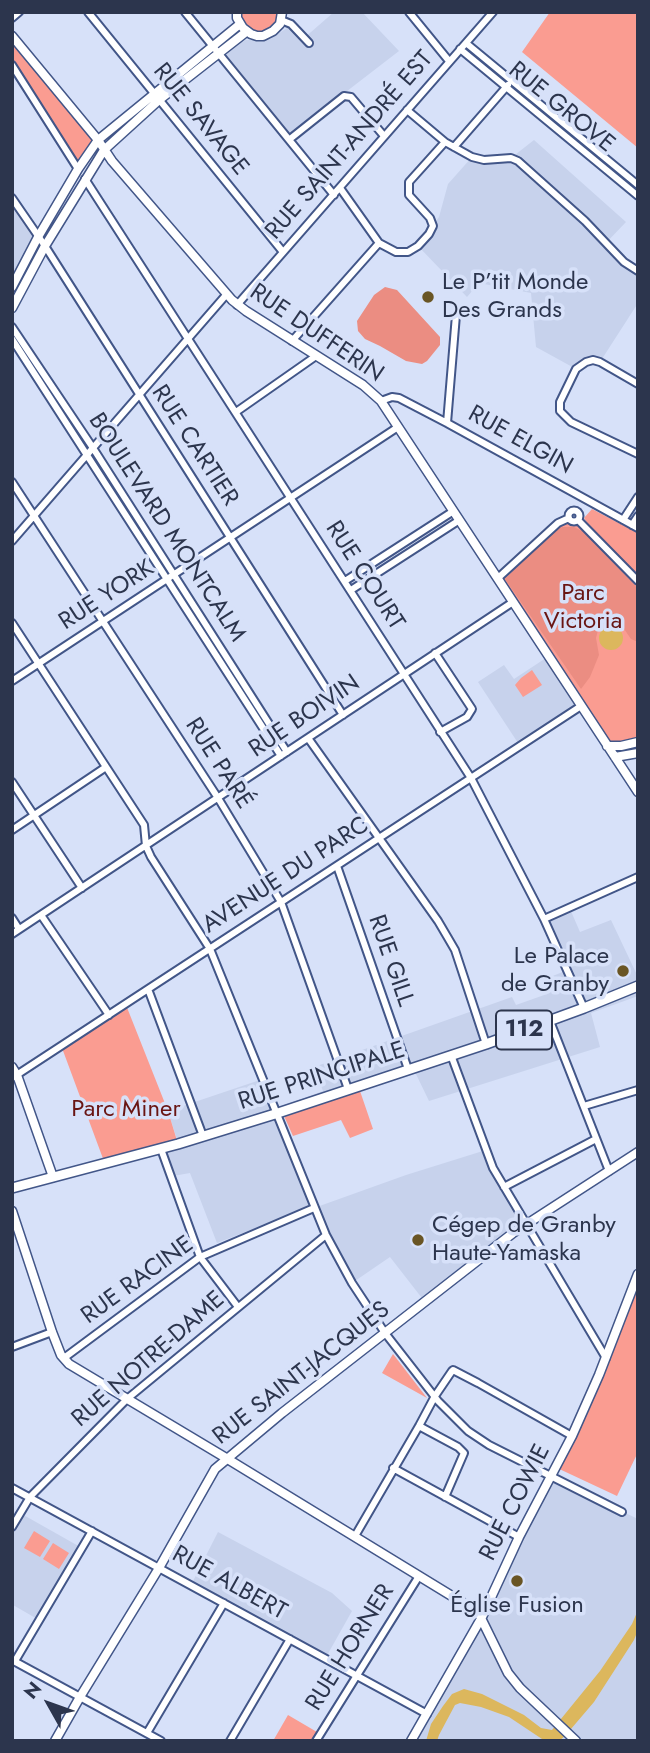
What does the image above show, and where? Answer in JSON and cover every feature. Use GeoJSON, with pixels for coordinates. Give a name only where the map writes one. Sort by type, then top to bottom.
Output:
{"type":"FeatureCollection","features":[{"type":"Feature","properties":{"kind":"main road","name":"RUE PRINCIPALE"},"geometry":{"type":"LineString","coordinates":[[12,1188],[160,1149],[275,1114],[486,1044],[638,986]]}},
{"type":"Feature","properties":{"kind":"street"},"geometry":{"type":"LineString","coordinates":[[12,18],[19,12]]}},
{"type":"Feature","properties":{"kind":"street","name":"RUE SAVAGE"},"geometry":{"type":"LineString","coordinates":[[88,12],[283,252]]}},
{"type":"Feature","properties":{"kind":"street"},"geometry":{"type":"LineString","coordinates":[[185,12],[334,195]]}},
{"type":"Feature","properties":{"kind":"street"},"geometry":{"type":"LineString","coordinates":[[237,12],[240,24],[246,32],[257,36],[268,34],[277,27],[282,16],[309,43]]}},
{"type":"Feature","properties":{"kind":"street"},"geometry":{"type":"LineString","coordinates":[[409,12],[449,61]]}},
{"type":"Feature","properties":{"kind":"street","name":"RUE SAINT-ANDRÉ EST"},"geometry":{"type":"LineString","coordinates":[[237,305],[493,12]]}},
{"type":"Feature","properties":{"kind":"street"},"geometry":{"type":"LineString","coordinates":[[12,287],[38,237],[98,140],[215,50],[240,24]]}},
{"type":"Feature","properties":{"kind":"street"},"geometry":{"type":"LineString","coordinates":[[215,50],[246,32]]}},
{"type":"Feature","properties":{"kind":"street","name":"RUE DUFFERIN"},"geometry":{"type":"LineString","coordinates":[[12,36],[226,295],[237,305],[363,386],[381,401],[638,792]]}},
{"type":"Feature","properties":{"kind":"street","name":"RUE GROVE"},"geometry":{"type":"LineString","coordinates":[[466,43],[638,185]]}},
{"type":"Feature","properties":{"kind":"street","name":"RUE GROVE"},"geometry":{"type":"LineString","coordinates":[[460,49],[638,196]]}},
{"type":"Feature","properties":{"kind":"street"},"geometry":{"type":"LineString","coordinates":[[12,65],[78,169]]}},
{"type":"Feature","properties":{"kind":"street"},"geometry":{"type":"LineString","coordinates":[[454,147],[511,81]]}},
{"type":"Feature","properties":{"kind":"street"},"geometry":{"type":"LineString","coordinates":[[290,139],[344,96],[351,97],[384,136]]}},
{"type":"Feature","properties":{"kind":"street"},"geometry":{"type":"LineString","coordinates":[[12,308],[45,246],[104,150],[156,97]]}},
{"type":"Feature","properties":{"kind":"street"},"geometry":{"type":"LineString","coordinates":[[407,110],[444,142],[472,157],[484,160],[511,158],[518,161],[585,221],[624,262],[638,271]]}},
{"type":"Feature","properties":{"kind":"street"},"geometry":{"type":"LineString","coordinates":[[340,188],[379,243],[396,252],[408,252],[418,246],[433,226],[430,218],[409,195],[409,182],[444,142]]}},
{"type":"Feature","properties":{"kind":"street","name":"RUE COURT"},"geometry":{"type":"LineString","coordinates":[[85,179],[471,778],[544,919],[584,1008]]}},
{"type":"Feature","properties":{"kind":"street","name":"RUE CARTIER"},"geometry":{"type":"LineString","coordinates":[[12,198],[343,715]]}},
{"type":"Feature","properties":{"kind":"street"},"geometry":{"type":"LineString","coordinates":[[292,341],[379,243]]}},
{"type":"Feature","properties":{"kind":"street"},"geometry":{"type":"LineString","coordinates":[[12,541],[226,295]]}},
{"type":"Feature","properties":{"kind":"street"},"geometry":{"type":"LineString","coordinates":[[447,423],[456,315]]}},
{"type":"Feature","properties":{"kind":"street","name":"BOULEVARD MONTCALM"},"geometry":{"type":"LineString","coordinates":[[12,327],[284,754]]}},
{"type":"Feature","properties":{"kind":"street","name":"BOULEVARD MONTCALM"},"geometry":{"type":"LineString","coordinates":[[12,339],[90,451]]}},
{"type":"Feature","properties":{"kind":"street"},"geometry":{"type":"LineString","coordinates":[[236,412],[316,356]]}},
{"type":"Feature","properties":{"kind":"street"},"geometry":{"type":"LineString","coordinates":[[638,384],[593,360],[576,369],[560,402],[560,411],[571,422],[638,454]]}},
{"type":"Feature","properties":{"kind":"street","name":"RUE ELGIN"},"geometry":{"type":"LineString","coordinates":[[381,401],[392,397],[399,398],[635,527]]}},
{"type":"Feature","properties":{"kind":"street","name":"RUE YORK"},"geometry":{"type":"LineString","coordinates":[[12,681],[398,427]]}},
{"type":"Feature","properties":{"kind":"street","name":"RUE PARÉ"},"geometry":{"type":"LineString","coordinates":[[12,482],[218,798],[281,902],[348,1089]]}},
{"type":"Feature","properties":{"kind":"street"},"geometry":{"type":"LineString","coordinates":[[623,520],[638,497]]}},
{"type":"Feature","properties":{"kind":"street"},"geometry":{"type":"LineString","coordinates":[[578,520],[585,499]]}},
{"type":"Feature","properties":{"kind":"street"},"geometry":{"type":"LineString","coordinates":[[345,581],[453,512]]}},
{"type":"Feature","properties":{"kind":"street"},"geometry":{"type":"LineString","coordinates":[[498,578],[558,523],[569,518],[571,512],[579,512]]}},
{"type":"Feature","properties":{"kind":"street"},"geometry":{"type":"LineString","coordinates":[[635,527],[638,516]]}},
{"type":"Feature","properties":{"kind":"street"},"geometry":{"type":"LineString","coordinates":[[569,518],[574,522],[578,520]]}},
{"type":"Feature","properties":{"kind":"street"},"geometry":{"type":"LineString","coordinates":[[578,520],[638,581]]}},
{"type":"Feature","properties":{"kind":"street"},"geometry":{"type":"LineString","coordinates":[[351,590],[458,521]]}},
{"type":"Feature","properties":{"kind":"street"},"geometry":{"type":"LineString","coordinates":[[395,549],[401,558]]}},
{"type":"Feature","properties":{"kind":"street","name":"RUE BOIVIN"},"geometry":{"type":"LineString","coordinates":[[12,934],[513,602]]}},
{"type":"Feature","properties":{"kind":"street"},"geometry":{"type":"LineString","coordinates":[[12,623],[144,825],[146,846],[210,948],[326,1235],[352,1283],[385,1333],[435,1396],[468,1431],[489,1445],[622,1512]]}},
{"type":"Feature","properties":{"kind":"street"},"geometry":{"type":"LineString","coordinates":[[435,653],[472,709],[467,717],[440,732]]}},
{"type":"Feature","properties":{"kind":"street","name":"AVENUE DU PARC"},"geometry":{"type":"LineString","coordinates":[[14,1073],[109,1015],[581,706]]}},
{"type":"Feature","properties":{"kind":"street"},"geometry":{"type":"LineString","coordinates":[[308,738],[438,921],[455,950],[486,1044]]}},
{"type":"Feature","properties":{"kind":"street"},"geometry":{"type":"LineString","coordinates":[[607,746],[638,742]]}},
{"type":"Feature","properties":{"kind":"street"},"geometry":{"type":"LineString","coordinates":[[615,757],[638,753]]}},
{"type":"Feature","properties":{"kind":"street"},"geometry":{"type":"LineString","coordinates":[[12,830],[106,767]]}},
{"type":"Feature","properties":{"kind":"street"},"geometry":{"type":"LineString","coordinates":[[12,782],[82,888]]}},
{"type":"Feature","properties":{"kind":"street","name":"RUE GILL"},"geometry":{"type":"LineString","coordinates":[[337,866],[408,1069]]}},
{"type":"Feature","properties":{"kind":"street"},"geometry":{"type":"LineString","coordinates":[[544,919],[638,877]]}},
{"type":"Feature","properties":{"kind":"street"},"geometry":{"type":"LineString","coordinates":[[41,915],[109,1015]]}},
{"type":"Feature","properties":{"kind":"street"},"geometry":{"type":"LineString","coordinates":[[12,918],[19,929]]}},
{"type":"Feature","properties":{"kind":"street"},"geometry":{"type":"LineString","coordinates":[[148,989],[203,1136]]}},
{"type":"Feature","properties":{"kind":"street"},"geometry":{"type":"LineString","coordinates":[[550,1021],[608,1171]]}},
{"type":"Feature","properties":{"kind":"street"},"geometry":{"type":"LineString","coordinates":[[451,1055],[489,1159],[606,1358]]}},
{"type":"Feature","properties":{"kind":"street"},"geometry":{"type":"LineString","coordinates":[[14,1073],[53,1177]]}},
{"type":"Feature","properties":{"kind":"street"},"geometry":{"type":"LineString","coordinates":[[583,1106],[638,1090]]}},
{"type":"Feature","properties":{"kind":"street"},"geometry":{"type":"LineString","coordinates":[[504,1187],[596,1139]]}},
{"type":"Feature","properties":{"kind":"street"},"geometry":{"type":"LineString","coordinates":[[160,1149],[200,1257],[238,1307]]}},
{"type":"Feature","properties":{"kind":"street","name":"RUE SAINT-JACQUES"},"geometry":{"type":"LineString","coordinates":[[55,1741],[215,1469],[526,1224],[638,1152]]}},
{"type":"Feature","properties":{"kind":"street","name":"RUE RACINE"},"geometry":{"type":"LineString","coordinates":[[64,1358],[200,1257],[314,1208]]}},
{"type":"Feature","properties":{"kind":"street"},"geometry":{"type":"LineString","coordinates":[[12,1211],[52,1332],[61,1355],[69,1364],[478,1612],[508,1673],[520,1688],[574,1738]]}},
{"type":"Feature","properties":{"kind":"street","name":"RUE NOTRE-DAME"},"geometry":{"type":"LineString","coordinates":[[12,1527],[30,1497],[127,1399],[326,1235]]}},
{"type":"Feature","properties":{"kind":"street","name":"RUE COWIE"},"geometry":{"type":"LineString","coordinates":[[411,1741],[482,1617],[519,1537],[572,1436],[638,1274]]}},
{"type":"Feature","properties":{"kind":"street"},"geometry":{"type":"LineString","coordinates":[[12,1347],[52,1332]]}},
{"type":"Feature","properties":{"kind":"street"},"geometry":{"type":"LineString","coordinates":[[355,1536],[435,1396],[453,1370],[572,1436]]}},
{"type":"Feature","properties":{"kind":"street"},"geometry":{"type":"LineString","coordinates":[[419,1426],[464,1453],[445,1497]]}},
{"type":"Feature","properties":{"kind":"street"},"geometry":{"type":"LineString","coordinates":[[393,1468],[519,1537]]}},
{"type":"Feature","properties":{"kind":"street","name":"RUE ALBERT"},"geometry":{"type":"LineString","coordinates":[[12,1488],[427,1714]]}},
{"type":"Feature","properties":{"kind":"street"},"geometry":{"type":"LineString","coordinates":[[92,1531],[13,1661],[161,1741]]}},
{"type":"Feature","properties":{"kind":"street","name":"RUE HORNER"},"geometry":{"type":"LineString","coordinates":[[316,1741],[419,1576]]}},
{"type":"Feature","properties":{"kind":"street"},"geometry":{"type":"LineString","coordinates":[[147,1733],[225,1603]]}},
{"type":"Feature","properties":{"kind":"street"},"geometry":{"type":"LineString","coordinates":[[230,1741],[290,1639]]}},
{"type":"Feature","properties":{"kind":"shaded area"},"geometry":{"type":"Polygon","coordinates":[[[334,12],[362,12],[399,51],[290,135],[226,54],[240,42],[270,39],[287,28],[291,28],[303,39],[334,12]]]}},
{"type":"Feature","properties":{"kind":"shaded area"},"geometry":{"type":"Polygon","coordinates":[[[534,140],[626,222],[604,245],[624,266],[638,275],[638,303],[600,362],[593,360],[576,369],[536,347],[531,293],[479,283],[467,297],[418,246],[439,217],[448,184],[472,157],[511,158],[534,140]]]}},
{"type":"Feature","properties":{"kind":"shaded area"},"geometry":{"type":"Polygon","coordinates":[[[12,198],[38,237],[12,287],[12,198]]]}},
{"type":"Feature","properties":{"kind":"shaded area"},"geometry":{"type":"Polygon","coordinates":[[[611,626],[620,629],[623,638],[620,647],[611,650],[602,647],[599,638],[602,629],[611,626]]]}},
{"type":"Feature","properties":{"kind":"shaded area"},"geometry":{"type":"Polygon","coordinates":[[[549,656],[581,706],[520,746],[478,682],[504,665],[514,679],[549,656]]]}},
{"type":"Feature","properties":{"kind":"shaded area"},"geometry":{"type":"Polygon","coordinates":[[[570,909],[580,932],[611,920],[638,977],[638,996],[591,1013],[600,1047],[429,1101],[415,1072],[275,1117],[312,1206],[217,1243],[190,1173],[173,1176],[164,1151],[179,1146],[168,1111],[260,1080],[272,1110],[323,1091],[314,1067],[512,997],[516,1005],[547,994],[543,980],[565,971],[543,923],[570,909]]]}},
{"type":"Feature","properties":{"kind":"shaded area","name":"Cégep de Granby Haute-Yamaska"},"geometry":{"type":"Polygon","coordinates":[[[486,1150],[526,1224],[425,1302],[390,1257],[352,1283],[314,1208],[486,1150]]]}},
{"type":"Feature","properties":{"kind":"shaded area"},"geometry":{"type":"Polygon","coordinates":[[[550,1477],[638,1519],[638,1741],[423,1741],[414,1735],[550,1477]]]}},
{"type":"Feature","properties":{"kind":"shaded area"},"geometry":{"type":"Polygon","coordinates":[[[20,1513],[82,1548],[39,1620],[12,1606],[12,1527],[20,1513]]]}},
{"type":"Feature","properties":{"kind":"shaded area"},"geometry":{"type":"Polygon","coordinates":[[[218,1532],[332,1593],[352,1611],[325,1659],[191,1585],[218,1532]]]}},
{"type":"Feature","properties":{"kind":"shaded area"},"geometry":{"type":"Polygon","coordinates":[[[638,1610],[638,1630],[634,1640],[594,1702],[559,1741],[545,1741],[509,1717],[460,1703],[455,1705],[437,1741],[426,1741],[431,1724],[443,1706],[452,1694],[464,1689],[482,1694],[524,1715],[541,1728],[552,1730],[600,1671],[632,1624],[638,1610]]]}},
{"type":"Feature","properties":{"kind":"green space"},"geometry":{"type":"Polygon","coordinates":[[[237,12],[282,12],[273,31],[251,34],[237,12]]]}},
{"type":"Feature","properties":{"kind":"green space"},"geometry":{"type":"Polygon","coordinates":[[[550,12],[638,12],[638,148],[522,52],[550,12]]]}},
{"type":"Feature","properties":{"kind":"green space"},"geometry":{"type":"Polygon","coordinates":[[[12,36],[98,140],[79,167],[12,64],[12,36]]]}},
{"type":"Feature","properties":{"kind":"green space"},"geometry":{"type":"Polygon","coordinates":[[[385,287],[397,290],[440,337],[440,345],[422,364],[406,361],[365,339],[358,331],[357,321],[374,295],[385,287]]]}},
{"type":"Feature","properties":{"kind":"green space","name":"Parc Victoria"},"geometry":{"type":"Polygon","coordinates":[[[592,509],[638,533],[638,568],[634,574],[589,526],[584,518],[592,509]]]}},
{"type":"Feature","properties":{"kind":"green space","name":"Parc Victoria"},"geometry":{"type":"Polygon","coordinates":[[[558,523],[580,525],[638,587],[638,740],[608,746],[498,578],[558,523]]]}},
{"type":"Feature","properties":{"kind":"green space","name":"Parc Victoria"},"geometry":{"type":"Polygon","coordinates":[[[562,527],[574,527],[588,534],[638,589],[638,642],[631,639],[622,626],[613,621],[605,622],[598,630],[596,638],[599,655],[590,677],[581,689],[505,579],[562,527]]]}},
{"type":"Feature","properties":{"kind":"green space"},"geometry":{"type":"Polygon","coordinates":[[[532,670],[542,685],[523,697],[515,685],[532,670]]]}},
{"type":"Feature","properties":{"kind":"green space","name":"Parc Miner"},"geometry":{"type":"Polygon","coordinates":[[[126,1005],[168,1111],[178,1144],[105,1164],[62,1048],[126,1005]]]}},
{"type":"Feature","properties":{"kind":"green space"},"geometry":{"type":"Polygon","coordinates":[[[360,1091],[373,1129],[350,1138],[341,1120],[293,1136],[284,1116],[360,1091]]]}},
{"type":"Feature","properties":{"kind":"green space"},"geometry":{"type":"Polygon","coordinates":[[[638,1275],[638,1452],[617,1496],[555,1467],[638,1275]]]}},
{"type":"Feature","properties":{"kind":"green space"},"geometry":{"type":"Polygon","coordinates":[[[393,1354],[427,1398],[382,1373],[393,1354]]]}},
{"type":"Feature","properties":{"kind":"green space"},"geometry":{"type":"Polygon","coordinates":[[[34,1531],[50,1541],[40,1557],[24,1548],[34,1531]]]}},
{"type":"Feature","properties":{"kind":"green space"},"geometry":{"type":"Polygon","coordinates":[[[53,1543],[69,1553],[59,1569],[43,1559],[53,1543]]]}},
{"type":"Feature","properties":{"kind":"green space"},"geometry":{"type":"Polygon","coordinates":[[[288,1715],[317,1732],[312,1741],[273,1741],[288,1715]]]}},
{"type":"Feature","properties":{"kind":"place","name":"Le P’tit Monde Des Grands"},"geometry":{"type":"Point","coordinates":[428,297]}},
{"type":"Feature","properties":{"kind":"place","name":"Le Palace de Granby"},"geometry":{"type":"Point","coordinates":[623,971]}},
{"type":"Feature","properties":{"kind":"place","name":"Cégep de Granby Haute-Yamaska"},"geometry":{"type":"Point","coordinates":[418,1240]}},
{"type":"Feature","properties":{"kind":"place","name":"Église Fusion"},"geometry":{"type":"Point","coordinates":[517,1581]}}]}
